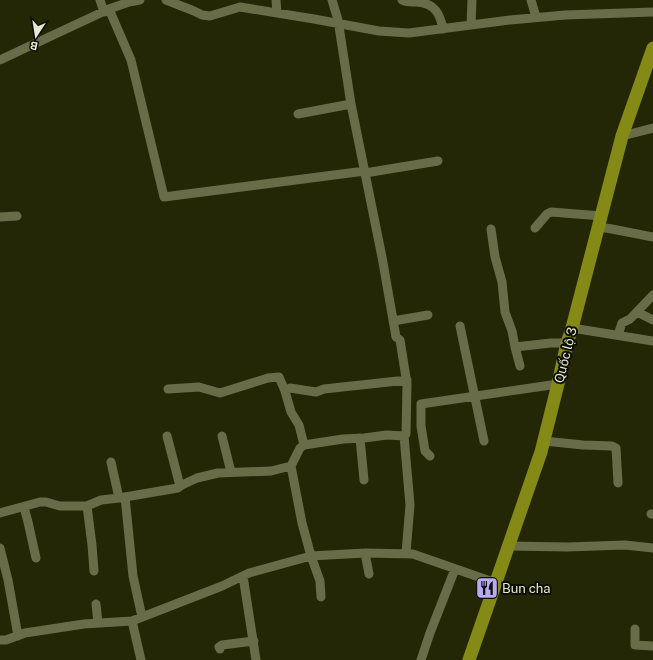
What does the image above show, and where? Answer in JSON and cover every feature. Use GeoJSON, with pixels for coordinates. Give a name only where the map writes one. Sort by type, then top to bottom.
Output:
{"type":"FeatureCollection","features":[{"type":"Feature","properties":{"kind":"highway","name":"Quốc lộ 3"},"geometry":{"type":"LineString","coordinates":[[469,660],[541,452],[567,343],[622,136],[653,48]]}},
{"type":"Feature","properties":{"kind":"street"},"geometry":{"type":"LineString","coordinates":[[100,0],[131,60],[164,197],[365,172],[438,161]]}},
{"type":"Feature","properties":{"kind":"street"},"geometry":{"type":"LineString","coordinates":[[0,60],[106,10],[140,0]]}},
{"type":"Feature","properties":{"kind":"street"},"geometry":{"type":"LineString","coordinates":[[166,0],[202,15],[210,16],[240,7],[243,4],[277,13],[338,24],[379,31],[409,33],[566,15],[653,12]]}},
{"type":"Feature","properties":{"kind":"street"},"geometry":{"type":"LineString","coordinates":[[276,0],[277,13]]}},
{"type":"Feature","properties":{"kind":"street"},"geometry":{"type":"LineString","coordinates":[[332,0],[338,24],[350,104],[365,172],[396,337],[400,340],[407,380],[406,434],[404,436],[410,504],[406,554]]}},
{"type":"Feature","properties":{"kind":"street"},"geometry":{"type":"LineString","coordinates":[[402,0],[407,3],[422,2],[430,5],[440,18],[443,29]]}},
{"type":"Feature","properties":{"kind":"street"},"geometry":{"type":"LineString","coordinates":[[471,25],[472,0]]}},
{"type":"Feature","properties":{"kind":"street"},"geometry":{"type":"LineString","coordinates":[[531,0],[536,18]]}},
{"type":"Feature","properties":{"kind":"street"},"geometry":{"type":"LineString","coordinates":[[298,114],[350,104]]}},
{"type":"Feature","properties":{"kind":"street"},"geometry":{"type":"LineString","coordinates":[[622,136],[653,128]]}},
{"type":"Feature","properties":{"kind":"street"},"geometry":{"type":"LineString","coordinates":[[536,228],[547,214],[551,212],[600,221],[612,229],[653,237]]}},
{"type":"Feature","properties":{"kind":"street"},"geometry":{"type":"LineString","coordinates":[[0,217],[17,216]]}},
{"type":"Feature","properties":{"kind":"street"},"geometry":{"type":"LineString","coordinates":[[491,229],[495,257],[502,282],[505,312],[512,331],[520,366]]}},
{"type":"Feature","properties":{"kind":"street"},"geometry":{"type":"LineString","coordinates":[[618,335],[622,323],[630,319],[653,295]]}},
{"type":"Feature","properties":{"kind":"street"},"geometry":{"type":"LineString","coordinates":[[637,312],[653,320]]}},
{"type":"Feature","properties":{"kind":"street"},"geometry":{"type":"LineString","coordinates":[[393,321],[428,315]]}},
{"type":"Feature","properties":{"kind":"street"},"geometry":{"type":"LineString","coordinates":[[460,326],[484,441]]}},
{"type":"Feature","properties":{"kind":"street"},"geometry":{"type":"LineString","coordinates":[[572,328],[653,341]]}},
{"type":"Feature","properties":{"kind":"street"},"geometry":{"type":"LineString","coordinates":[[515,347],[551,343],[567,343]]}},
{"type":"Feature","properties":{"kind":"street"},"geometry":{"type":"LineString","coordinates":[[168,390],[199,387],[220,392],[268,378],[279,378],[285,391],[291,412],[298,424],[304,446]]}},
{"type":"Feature","properties":{"kind":"street"},"geometry":{"type":"LineString","coordinates":[[285,391],[290,388],[316,392],[324,389],[407,380]]}},
{"type":"Feature","properties":{"kind":"street"},"geometry":{"type":"LineString","coordinates":[[407,403],[421,404],[558,384]]}},
{"type":"Feature","properties":{"kind":"street"},"geometry":{"type":"LineString","coordinates":[[421,404],[420,426],[425,451],[430,456]]}},
{"type":"Feature","properties":{"kind":"street"},"geometry":{"type":"LineString","coordinates":[[321,597],[320,581],[302,523],[291,466],[300,448],[343,439],[387,435],[404,436]]}},
{"type":"Feature","properties":{"kind":"street"},"geometry":{"type":"LineString","coordinates":[[167,436],[180,486]]}},
{"type":"Feature","properties":{"kind":"street"},"geometry":{"type":"LineString","coordinates":[[222,436],[231,472]]}},
{"type":"Feature","properties":{"kind":"street"},"geometry":{"type":"LineString","coordinates":[[360,438],[364,480]]}},
{"type":"Feature","properties":{"kind":"street"},"geometry":{"type":"LineString","coordinates":[[544,441],[612,446],[616,448],[618,483]]}},
{"type":"Feature","properties":{"kind":"street"},"geometry":{"type":"LineString","coordinates":[[111,462],[122,497],[133,576],[142,617]]}},
{"type":"Feature","properties":{"kind":"street"},"geometry":{"type":"LineString","coordinates":[[0,513],[40,502],[60,506],[87,506],[100,500],[178,488],[197,478],[218,473],[271,471],[291,466]]}},
{"type":"Feature","properties":{"kind":"street"},"geometry":{"type":"LineString","coordinates":[[87,506],[94,571]]}},
{"type":"Feature","properties":{"kind":"street"},"geometry":{"type":"LineString","coordinates":[[24,507],[36,558]]}},
{"type":"Feature","properties":{"kind":"street"},"geometry":{"type":"LineString","coordinates":[[509,546],[567,547],[625,545],[653,548]]}},
{"type":"Feature","properties":{"kind":"street"},"geometry":{"type":"LineString","coordinates":[[0,548],[9,584],[18,636]]}},
{"type":"Feature","properties":{"kind":"street"},"geometry":{"type":"LineString","coordinates":[[365,553],[369,574]]}},
{"type":"Feature","properties":{"kind":"street"},"geometry":{"type":"LineString","coordinates":[[0,640],[6,640],[25,633],[84,624],[132,621],[222,586],[243,576],[311,556],[365,553],[412,554],[496,583]]}},
{"type":"Feature","properties":{"kind":"street"},"geometry":{"type":"LineString","coordinates":[[421,660],[455,569]]}},
{"type":"Feature","properties":{"kind":"street"},"geometry":{"type":"LineString","coordinates":[[243,576],[256,660]]}},
{"type":"Feature","properties":{"kind":"street"},"geometry":{"type":"LineString","coordinates":[[96,604],[98,623]]}},
{"type":"Feature","properties":{"kind":"street"},"geometry":{"type":"LineString","coordinates":[[132,621],[141,660]]}},
{"type":"Feature","properties":{"kind":"street"},"geometry":{"type":"LineString","coordinates":[[635,629],[635,645],[653,646]]}},
{"type":"Feature","properties":{"kind":"street"},"geometry":{"type":"LineString","coordinates":[[220,649],[222,645],[254,641]]}},
{"type":"Feature","properties":{"kind":"place","name":"Bun cha"},"geometry":{"type":"Point","coordinates":[487,588]}}]}
